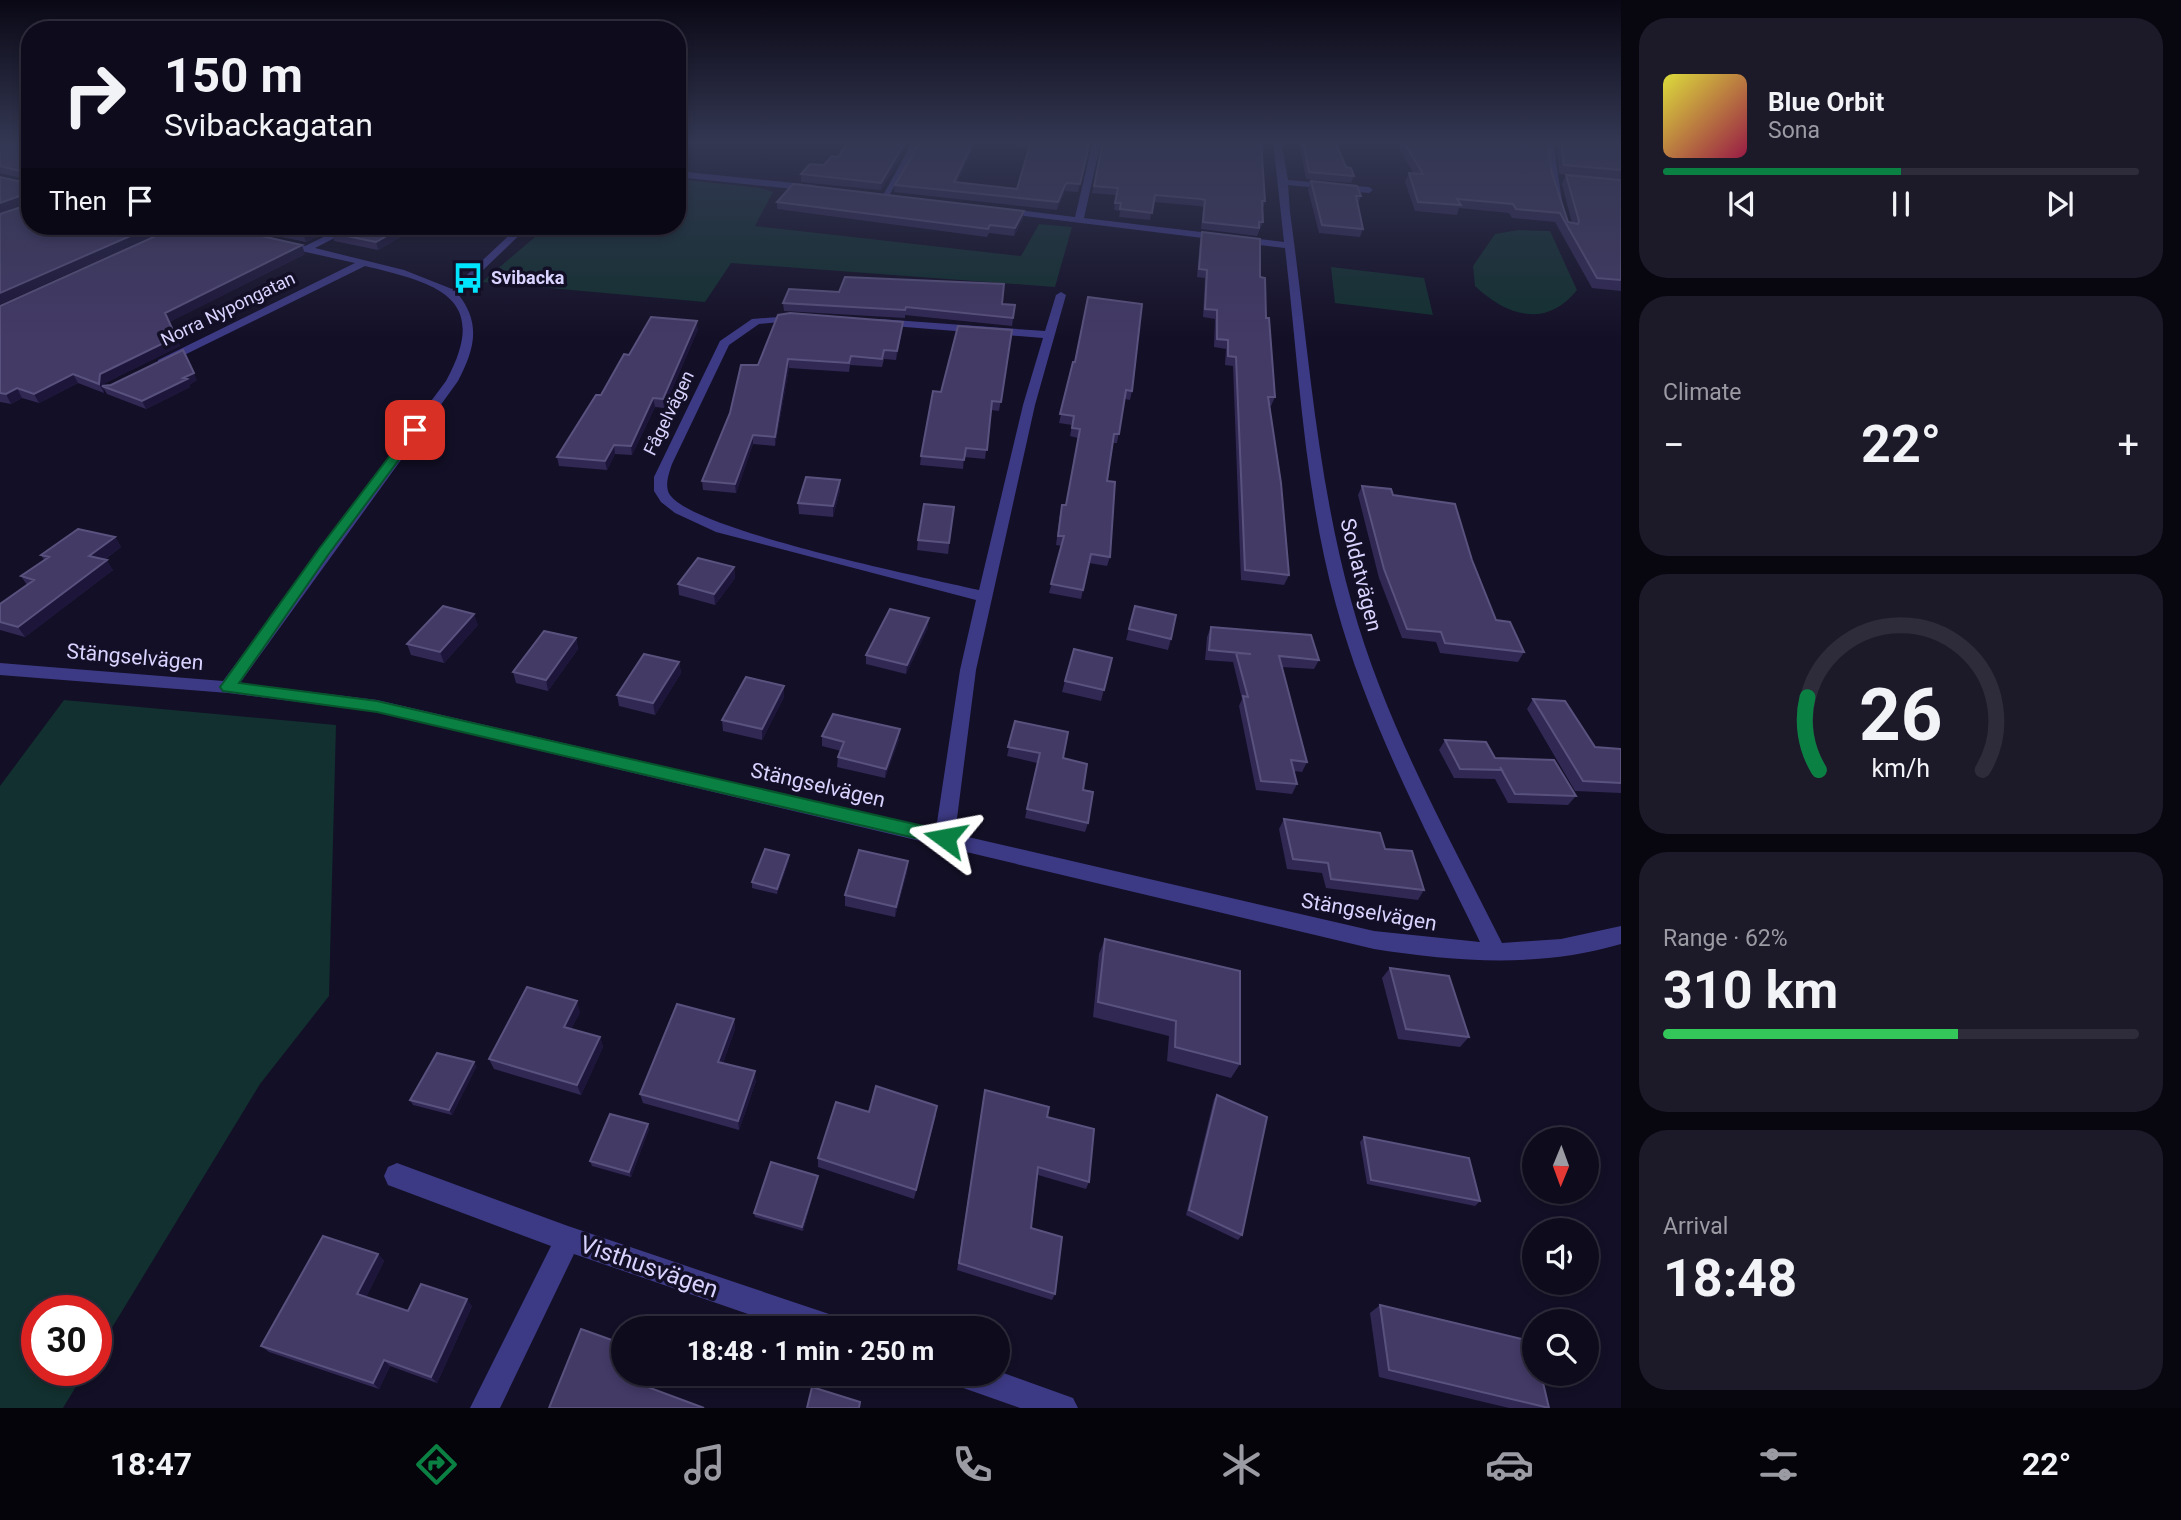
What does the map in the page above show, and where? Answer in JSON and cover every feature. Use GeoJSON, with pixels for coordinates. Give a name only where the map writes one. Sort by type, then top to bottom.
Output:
{"type":"FeatureCollection","features":[{"type":"Feature","properties":{"kind":"street"},"geometry":{"type":"LineString","coordinates":[[1079,221],[1082,207]]}},
{"type":"Feature","properties":{"kind":"street","name":"Soldatvägen"},"geometry":{"type":"LineString","coordinates":[[1286,207],[1317,476],[1331,556],[1356,642],[1406,765],[1495,951]]}},
{"type":"Feature","properties":{"kind":"street"},"geometry":{"type":"LineString","coordinates":[[988,209],[1290,246]]}},
{"type":"Feature","properties":{"kind":"street"},"geometry":{"type":"LineString","coordinates":[[306,249],[335,235]]}},
{"type":"Feature","properties":{"kind":"street"},"geometry":{"type":"LineString","coordinates":[[453,293],[514,235]]}},
{"type":"Feature","properties":{"kind":"street"},"geometry":{"type":"LineString","coordinates":[[228,687],[324,552],[446,390],[458,368],[469,337],[463,310],[453,293],[411,275],[268,240]]}},
{"type":"Feature","properties":{"kind":"street","name":"Norra Nypongatan"},"geometry":{"type":"LineString","coordinates":[[146,370],[363,262]]}},
{"type":"Feature","properties":{"kind":"street"},"geometry":{"type":"LineString","coordinates":[[945,838],[967,681],[1029,405],[1061,295]]}},
{"type":"Feature","properties":{"kind":"street","name":"Fågelvägen"},"geometry":{"type":"LineString","coordinates":[[811,317],[790,316],[756,321],[724,343],[665,464],[659,482],[663,497],[694,518],[720,527],[985,597]]}},
{"type":"Feature","properties":{"kind":"street"},"geometry":{"type":"LineString","coordinates":[[864,321],[1051,335]]}},
{"type":"Feature","properties":{"kind":"street","name":"Stängselvägen"},"geometry":{"type":"LineString","coordinates":[[0,669],[228,687],[377,706],[1374,940],[1424,948],[1495,951],[1576,947],[1621,935]]}},
{"type":"Feature","properties":{"kind":"street"},"geometry":{"type":"LineString","coordinates":[[397,1176],[568,1239]]}},
{"type":"Feature","properties":{"kind":"street","name":"Visthusvägen"},"geometry":{"type":"LineString","coordinates":[[485,1408],[568,1239],[794,1316]]}},
{"type":"Feature","properties":{"kind":"street"},"geometry":{"type":"LineString","coordinates":[[998,1386],[1063,1408]]}},
{"type":"Feature","properties":{"kind":"green space"},"geometry":{"type":"Polygon","coordinates":[[[686,207],[765,207],[755,226],[1021,256],[1039,224],[1072,227],[1055,287],[731,263],[705,302],[482,282],[537,235],[686,235],[686,207]]]}},
{"type":"Feature","properties":{"kind":"green space"},"geometry":{"type":"Polygon","coordinates":[[[1518,230],[1550,231],[1577,290],[1552,310],[1540,314],[1513,311],[1500,305],[1475,286],[1473,266],[1495,234],[1518,230]]]}},
{"type":"Feature","properties":{"kind":"green space"},"geometry":{"type":"Polygon","coordinates":[[[1331,267],[1424,278],[1433,315],[1335,303],[1331,267]]]}},
{"type":"Feature","properties":{"kind":"green space"},"geometry":{"type":"Polygon","coordinates":[[[64,700],[336,725],[329,996],[260,1084],[112,1328],[112,1295],[21,1295],[21,1386],[76,1386],[63,1408],[0,1408],[0,786],[64,700]]]}},
{"type":"Feature","properties":{"kind":"building"},"geometry":{"type":"Polygon","coordinates":[[[21,207],[21,235],[132,235],[0,293],[0,214],[21,207]]]}},
{"type":"Feature","properties":{"kind":"building"},"geometry":{"type":"Polygon","coordinates":[[[814,207],[987,207],[1024,211],[1015,228],[990,225],[988,229],[814,207]]]}},
{"type":"Feature","properties":{"kind":"building"},"geometry":{"type":"Polygon","coordinates":[[[1120,207],[1153,207],[1152,213],[1120,209],[1120,207]]]}},
{"type":"Feature","properties":{"kind":"building"},"geometry":{"type":"Polygon","coordinates":[[[1204,207],[1262,207],[1263,222],[1259,222],[1259,228],[1203,222],[1204,207]]]}},
{"type":"Feature","properties":{"kind":"building"},"geometry":{"type":"Polygon","coordinates":[[[1317,207],[1358,207],[1363,229],[1322,225],[1317,207]]]}},
{"type":"Feature","properties":{"kind":"building"},"geometry":{"type":"Polygon","coordinates":[[[1515,207],[1563,207],[1568,222],[1578,224],[1575,207],[1621,207],[1621,280],[1597,278],[1560,213],[1515,207]]]}},
{"type":"Feature","properties":{"kind":"building"},"geometry":{"type":"Polygon","coordinates":[[[1202,232],[1260,239],[1260,277],[1265,278],[1266,318],[1269,318],[1275,397],[1268,397],[1281,483],[1289,575],[1245,570],[1236,357],[1228,356],[1228,340],[1217,339],[1217,310],[1205,309],[1207,270],[1199,269],[1202,232]]]}},
{"type":"Feature","properties":{"kind":"building"},"geometry":{"type":"Polygon","coordinates":[[[158,235],[257,235],[302,245],[165,313],[176,337],[100,374],[99,384],[73,374],[34,394],[17,388],[6,394],[0,393],[0,306],[158,235]]]}},
{"type":"Feature","properties":{"kind":"building"},"geometry":{"type":"Polygon","coordinates":[[[342,235],[388,235],[376,242],[342,235]]]}},
{"type":"Feature","properties":{"kind":"building"},"geometry":{"type":"Polygon","coordinates":[[[845,277],[1004,284],[1002,304],[1015,305],[1013,318],[906,307],[905,310],[783,303],[789,289],[839,292],[845,277]]]}},
{"type":"Feature","properties":{"kind":"building"},"geometry":{"type":"Polygon","coordinates":[[[1088,297],[1142,304],[1132,391],[1126,390],[1119,434],[1114,434],[1107,481],[1115,482],[1110,557],[1091,554],[1083,590],[1051,584],[1064,536],[1058,536],[1062,505],[1066,505],[1080,429],[1072,428],[1074,416],[1060,414],[1075,362],[1088,297]]]}},
{"type":"Feature","properties":{"kind":"building"},"geometry":{"type":"Polygon","coordinates":[[[790,313],[903,322],[897,351],[884,350],[882,359],[851,356],[849,363],[788,359],[775,437],[753,435],[735,484],[702,481],[730,413],[741,365],[758,365],[778,315],[790,313]]]}},
{"type":"Feature","properties":{"kind":"building"},"geometry":{"type":"Polygon","coordinates":[[[651,317],[697,321],[663,399],[653,398],[631,446],[614,445],[605,461],[557,457],[596,395],[601,395],[624,354],[629,355],[651,317]]]}},
{"type":"Feature","properties":{"kind":"building"},"geometry":{"type":"Polygon","coordinates":[[[958,326],[1012,330],[1001,402],[992,401],[987,450],[966,448],[964,460],[921,456],[933,391],[941,392],[958,326]]]}},
{"type":"Feature","properties":{"kind":"building"},"geometry":{"type":"Polygon","coordinates":[[[183,350],[194,373],[142,401],[102,386],[111,385],[183,350]]]}},
{"type":"Feature","properties":{"kind":"building"},"geometry":{"type":"Polygon","coordinates":[[[806,477],[840,480],[833,506],[798,503],[806,477]]]}},
{"type":"Feature","properties":{"kind":"building"},"geometry":{"type":"Polygon","coordinates":[[[1362,486],[1391,489],[1393,495],[1455,504],[1472,560],[1496,620],[1510,622],[1524,652],[1445,643],[1441,632],[1407,629],[1384,569],[1362,486]]]}},
{"type":"Feature","properties":{"kind":"building"},"geometry":{"type":"Polygon","coordinates":[[[924,504],[954,507],[949,543],[918,540],[924,504]]]}},
{"type":"Feature","properties":{"kind":"building"},"geometry":{"type":"Polygon","coordinates":[[[78,529],[115,537],[89,556],[107,560],[18,627],[0,622],[0,604],[34,580],[21,576],[49,557],[41,555],[78,529]]]}},
{"type":"Feature","properties":{"kind":"building"},"geometry":{"type":"Polygon","coordinates":[[[698,558],[734,567],[714,594],[678,584],[698,558]]]}},
{"type":"Feature","properties":{"kind":"building"},"geometry":{"type":"Polygon","coordinates":[[[443,606],[474,614],[440,652],[407,644],[443,606]]]}},
{"type":"Feature","properties":{"kind":"building"},"geometry":{"type":"Polygon","coordinates":[[[1135,606],[1176,615],[1171,639],[1129,629],[1135,606]]]}},
{"type":"Feature","properties":{"kind":"building"},"geometry":{"type":"Polygon","coordinates":[[[890,609],[929,618],[907,665],[866,655],[890,609]]]}},
{"type":"Feature","properties":{"kind":"building"},"geometry":{"type":"Polygon","coordinates":[[[1211,627],[1311,635],[1319,660],[1279,656],[1307,762],[1291,760],[1297,784],[1261,781],[1243,696],[1248,697],[1236,653],[1251,654],[1209,650],[1211,627]]]}},
{"type":"Feature","properties":{"kind":"building"},"geometry":{"type":"Polygon","coordinates":[[[544,631],[576,638],[546,680],[513,672],[544,631]]]}},
{"type":"Feature","properties":{"kind":"building"},"geometry":{"type":"Polygon","coordinates":[[[1074,649],[1112,658],[1104,690],[1065,681],[1074,649]]]}},
{"type":"Feature","properties":{"kind":"building"},"geometry":{"type":"Polygon","coordinates":[[[644,654],[679,662],[653,703],[617,695],[644,654]]]}},
{"type":"Feature","properties":{"kind":"building"},"geometry":{"type":"Polygon","coordinates":[[[746,677],[784,686],[762,729],[722,720],[746,677]]]}},
{"type":"Feature","properties":{"kind":"building"},"geometry":{"type":"Polygon","coordinates":[[[1533,699],[1565,701],[1595,747],[1621,749],[1621,783],[1583,781],[1533,699]]]}},
{"type":"Feature","properties":{"kind":"building"},"geometry":{"type":"Polygon","coordinates":[[[833,714],[900,729],[886,769],[838,757],[844,742],[822,736],[833,714]]]}},
{"type":"Feature","properties":{"kind":"building"},"geometry":{"type":"Polygon","coordinates":[[[1015,721],[1068,732],[1063,758],[1087,764],[1083,790],[1093,792],[1088,823],[1027,809],[1040,753],[1008,747],[1015,721]]]}},
{"type":"Feature","properties":{"kind":"building"},"geometry":{"type":"Polygon","coordinates":[[[1445,740],[1486,742],[1495,758],[1554,760],[1576,796],[1515,794],[1502,770],[1460,769],[1445,740]]]}},
{"type":"Feature","properties":{"kind":"building"},"geometry":{"type":"Polygon","coordinates":[[[1284,819],[1380,833],[1385,849],[1412,851],[1424,890],[1331,879],[1328,863],[1293,859],[1284,819]]]}},
{"type":"Feature","properties":{"kind":"building"},"geometry":{"type":"Polygon","coordinates":[[[765,849],[789,855],[777,889],[752,882],[765,849]]]}},
{"type":"Feature","properties":{"kind":"building"},"geometry":{"type":"Polygon","coordinates":[[[859,850],[908,861],[896,907],[845,895],[859,850]]]}},
{"type":"Feature","properties":{"kind":"building"},"geometry":{"type":"Polygon","coordinates":[[[1105,939],[1240,971],[1240,1064],[1175,1047],[1176,1021],[1098,1002],[1105,939]]]}},
{"type":"Feature","properties":{"kind":"building"},"geometry":{"type":"Polygon","coordinates":[[[1390,968],[1449,976],[1469,1037],[1406,1029],[1390,968]]]}},
{"type":"Feature","properties":{"kind":"building"},"geometry":{"type":"Polygon","coordinates":[[[527,987],[577,1001],[564,1027],[600,1037],[577,1085],[489,1059],[527,987]]]}},
{"type":"Feature","properties":{"kind":"building"},"geometry":{"type":"Polygon","coordinates":[[[677,1004],[734,1019],[718,1062],[755,1071],[738,1121],[640,1094],[677,1004]]]}},
{"type":"Feature","properties":{"kind":"building"},"geometry":{"type":"Polygon","coordinates":[[[437,1053],[474,1062],[449,1110],[410,1100],[437,1053]]]}},
{"type":"Feature","properties":{"kind":"building"},"geometry":{"type":"Polygon","coordinates":[[[876,1086],[937,1106],[916,1190],[818,1158],[836,1102],[869,1112],[876,1086]]]}},
{"type":"Feature","properties":{"kind":"building"},"geometry":{"type":"Polygon","coordinates":[[[985,1090],[1049,1107],[1047,1117],[1094,1129],[1089,1182],[1038,1167],[1031,1228],[1062,1237],[1055,1294],[959,1263],[985,1090]]]}},
{"type":"Feature","properties":{"kind":"building"},"geometry":{"type":"Polygon","coordinates":[[[1217,1095],[1267,1117],[1242,1235],[1189,1210],[1217,1095]]]}},
{"type":"Feature","properties":{"kind":"building"},"geometry":{"type":"Polygon","coordinates":[[[610,1114],[648,1124],[629,1172],[590,1161],[610,1114]]]}},
{"type":"Feature","properties":{"kind":"building"},"geometry":{"type":"Polygon","coordinates":[[[1364,1137],[1469,1158],[1480,1201],[1371,1180],[1364,1137]]]}},
{"type":"Feature","properties":{"kind":"building"},"geometry":{"type":"Polygon","coordinates":[[[771,1162],[818,1176],[802,1227],[754,1213],[771,1162]]]}},
{"type":"Feature","properties":{"kind":"building"},"geometry":{"type":"Polygon","coordinates":[[[323,1236],[378,1254],[357,1294],[408,1311],[421,1284],[467,1299],[431,1377],[384,1360],[373,1383],[261,1346],[323,1236]]]}},
{"type":"Feature","properties":{"kind":"building"},"geometry":{"type":"Polygon","coordinates":[[[1380,1305],[1522,1339],[1522,1386],[1544,1386],[1549,1408],[1389,1370],[1380,1305]]]}},
{"type":"Feature","properties":{"kind":"building"},"geometry":{"type":"Polygon","coordinates":[[[581,1329],[611,1340],[611,1386],[645,1386],[704,1408],[549,1408],[581,1329]]]}},
{"type":"Feature","properties":{"kind":"building"},"geometry":{"type":"Polygon","coordinates":[[[812,1387],[860,1402],[859,1408],[807,1408],[812,1387]]]}},
{"type":"Feature","properties":{"kind":"place","name":"Svibacka"},"geometry":{"type":"Point","coordinates":[468,278]}},
{"type":"Feature","properties":{"kind":"route"},"geometry":{"type":"LineString","coordinates":[[415,430],[228,687],[377,706],[945,838]]}}]}
